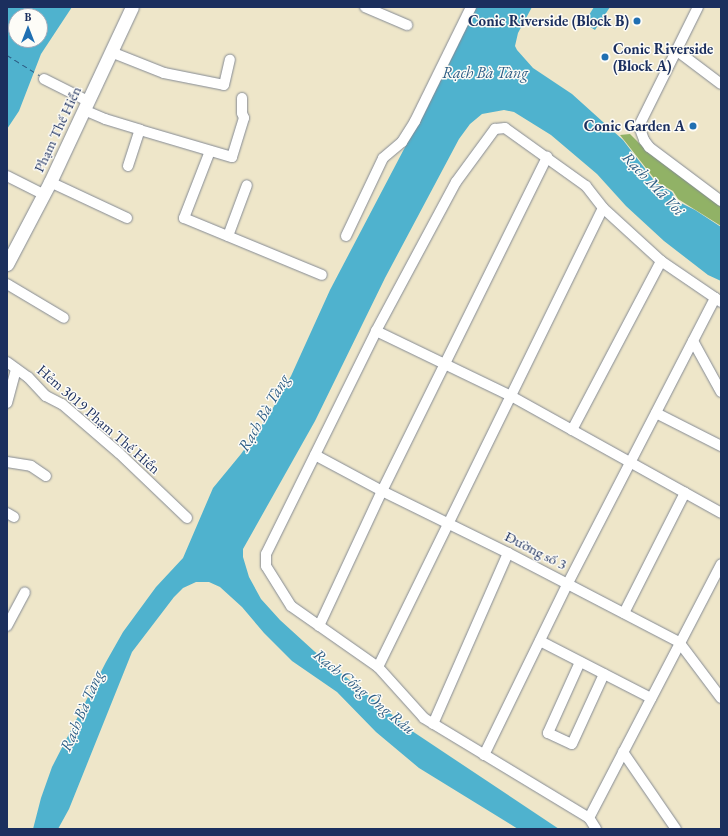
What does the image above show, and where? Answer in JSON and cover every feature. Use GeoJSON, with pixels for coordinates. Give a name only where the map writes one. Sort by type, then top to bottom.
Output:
{"type":"FeatureCollection","features":[{"type":"Feature","properties":{"kind":"main road","name":"Phạm Thế Hiển"},"geometry":{"type":"LineString","coordinates":[[7,264],[50,182],[132,7]]}},
{"type":"Feature","properties":{"kind":"street"},"geometry":{"type":"LineString","coordinates":[[365,7],[407,25]]}},
{"type":"Feature","properties":{"kind":"street"},"geometry":{"type":"LineString","coordinates":[[346,236],[383,158],[402,142],[471,7]]}},
{"type":"Feature","properties":{"kind":"street"},"geometry":{"type":"LineString","coordinates":[[698,7],[640,126],[644,140],[649,147],[721,201]]}},
{"type":"Feature","properties":{"kind":"street"},"geometry":{"type":"LineString","coordinates":[[676,50],[721,84]]}},
{"type":"Feature","properties":{"kind":"street"},"geometry":{"type":"LineString","coordinates":[[111,52],[164,73],[224,85],[230,60]]}},
{"type":"Feature","properties":{"kind":"street"},"geometry":{"type":"LineString","coordinates":[[44,79],[86,105],[105,119],[232,157],[244,118],[242,114],[242,98]]}},
{"type":"Feature","properties":{"kind":"street"},"geometry":{"type":"LineString","coordinates":[[484,755],[568,583],[693,341],[718,300],[661,261],[603,208],[586,186],[547,156],[505,128],[495,129],[456,182],[376,331],[266,554],[266,566],[290,606],[378,667],[424,718],[484,755],[589,818],[596,829]]}},
{"type":"Feature","properties":{"kind":"street"},"geometry":{"type":"LineString","coordinates":[[128,166],[140,130]]}},
{"type":"Feature","properties":{"kind":"street"},"geometry":{"type":"LineString","coordinates":[[210,151],[184,218],[322,275]]}},
{"type":"Feature","properties":{"kind":"street"},"geometry":{"type":"LineString","coordinates":[[319,626],[382,491],[547,156]]}},
{"type":"Feature","properties":{"kind":"street"},"geometry":{"type":"LineString","coordinates":[[7,176],[43,194]]}},
{"type":"Feature","properties":{"kind":"street"},"geometry":{"type":"LineString","coordinates":[[50,182],[127,218]]}},
{"type":"Feature","properties":{"kind":"street"},"geometry":{"type":"LineString","coordinates":[[228,236],[247,185]]}},
{"type":"Feature","properties":{"kind":"street"},"geometry":{"type":"LineString","coordinates":[[378,667],[603,208]]}},
{"type":"Feature","properties":{"kind":"street"},"geometry":{"type":"LineString","coordinates":[[572,430],[661,261]]}},
{"type":"Feature","properties":{"kind":"street"},"geometry":{"type":"LineString","coordinates":[[7,284],[64,318]]}},
{"type":"Feature","properties":{"kind":"street"},"geometry":{"type":"LineString","coordinates":[[376,331],[511,396],[721,513]]}},
{"type":"Feature","properties":{"kind":"street"},"geometry":{"type":"LineString","coordinates":[[693,341],[721,392]]}},
{"type":"Feature","properties":{"kind":"street","name":"Hẻm 3019 Phạm Thế Hiển"},"geometry":{"type":"LineString","coordinates":[[7,362],[28,377],[46,396],[62,404],[113,448],[186,518]]}},
{"type":"Feature","properties":{"kind":"street"},"geometry":{"type":"LineString","coordinates":[[7,403],[16,369]]}},
{"type":"Feature","properties":{"kind":"street"},"geometry":{"type":"LineString","coordinates":[[656,413],[721,446]]}},
{"type":"Feature","properties":{"kind":"street","name":"Đường số 3"},"geometry":{"type":"LineString","coordinates":[[316,455],[382,491],[568,583],[679,642],[721,698]]}},
{"type":"Feature","properties":{"kind":"street"},"geometry":{"type":"LineString","coordinates":[[7,462],[31,466],[46,476]]}},
{"type":"Feature","properties":{"kind":"street"},"geometry":{"type":"LineString","coordinates":[[624,613],[685,493]]}},
{"type":"Feature","properties":{"kind":"street"},"geometry":{"type":"LineString","coordinates":[[433,724],[508,553]]}},
{"type":"Feature","properties":{"kind":"street"},"geometry":{"type":"LineString","coordinates":[[589,818],[679,642],[721,564]]}},
{"type":"Feature","properties":{"kind":"street"},"geometry":{"type":"LineString","coordinates":[[7,626],[25,592]]}},
{"type":"Feature","properties":{"kind":"street"},"geometry":{"type":"LineString","coordinates":[[540,641],[651,698]]}},
{"type":"Feature","properties":{"kind":"street"},"geometry":{"type":"LineString","coordinates":[[580,662],[548,733],[572,744],[604,674]]}},
{"type":"Feature","properties":{"kind":"street"},"geometry":{"type":"LineString","coordinates":[[623,752],[676,829]]}},
{"type":"Feature","properties":{"kind":"green space"},"geometry":{"type":"Polygon","coordinates":[[[630,134],[646,150],[721,206],[721,226],[678,199],[673,191],[657,182],[620,135],[630,134]]]}},
{"type":"Feature","properties":{"kind":"water"},"geometry":{"type":"Polygon","coordinates":[[[7,7],[72,7],[48,43],[48,8],[8,8],[8,48],[45,48],[41,54],[19,111],[7,129],[7,7]]]}},
{"type":"Feature","properties":{"kind":"water","name":"Rạch Bà Tàng"},"geometry":{"type":"Polygon","coordinates":[[[475,7],[532,7],[518,33],[515,46],[517,50],[533,68],[572,94],[623,140],[656,183],[672,192],[677,201],[695,210],[721,227],[721,281],[708,275],[664,241],[626,206],[597,174],[551,135],[514,112],[504,110],[482,114],[470,124],[459,139],[385,278],[315,421],[243,549],[243,557],[249,577],[261,599],[280,620],[314,651],[412,731],[559,829],[518,829],[419,768],[376,732],[337,692],[292,661],[264,633],[242,607],[220,587],[209,582],[196,582],[183,588],[174,597],[132,652],[69,809],[58,829],[33,829],[41,798],[52,767],[106,662],[123,632],[156,587],[183,558],[213,488],[241,454],[269,415],[291,376],[330,290],[424,111],[475,7]]]}},
{"type":"Feature","properties":{"kind":"water"},"geometry":{"type":"Polygon","coordinates":[[[594,7],[610,7],[595,30],[584,23],[594,7]]]}},
{"type":"Feature","properties":{"kind":"ferry route"},"geometry":{"type":"LineString","coordinates":[[7,55],[40,76]]}},
{"type":"Feature","properties":{"kind":"place","name":"Conic Riverside (Block B)"},"geometry":{"type":"Point","coordinates":[637,21]}},
{"type":"Feature","properties":{"kind":"place","name":"Conic Riverside (Block A)"},"geometry":{"type":"Point","coordinates":[605,57]}},
{"type":"Feature","properties":{"kind":"place","name":"Conic Garden A"},"geometry":{"type":"Point","coordinates":[693,126]}},
{"type":"Feature","properties":{"kind":"water label","name":"Rạch Mã Voi"},"geometry":{"type":"Point","coordinates":[653,184]}},
{"type":"Feature","properties":{"kind":"water label","name":"Rạch Cống Ông Râu"},"geometry":{"type":"Point","coordinates":[364,692]}}]}
